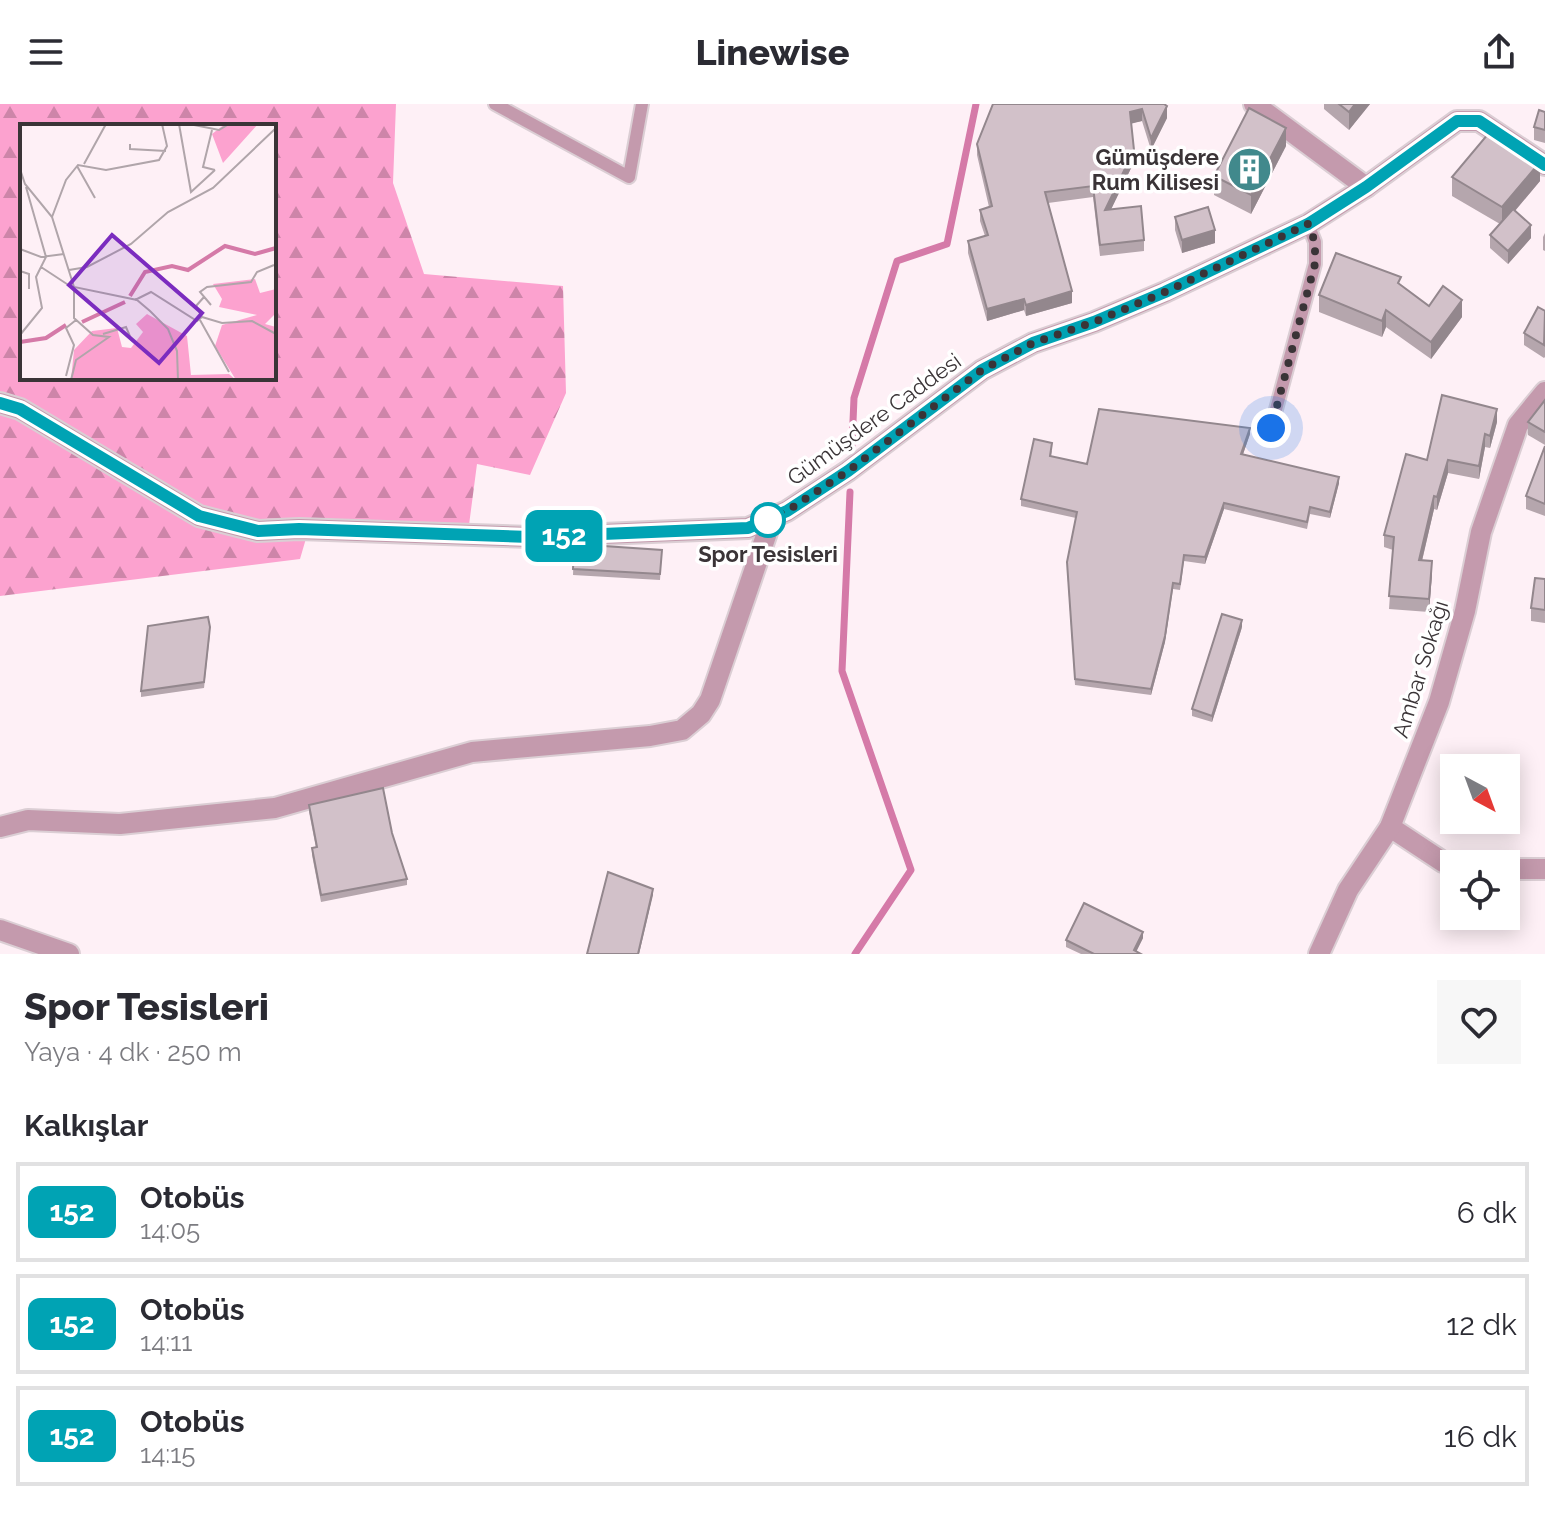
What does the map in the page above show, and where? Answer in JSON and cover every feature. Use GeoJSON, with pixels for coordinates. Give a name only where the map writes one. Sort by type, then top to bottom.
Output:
{"type":"FeatureCollection","features":[{"type":"Feature","properties":{"kind":"street"},"geometry":{"type":"LineString","coordinates":[[1254,104],[1366,187]]}},
{"type":"Feature","properties":{"kind":"street","name":"Gümüşdere Caddesi"},"geometry":{"type":"LineString","coordinates":[[0,403],[20,409],[199,516],[258,531],[299,529],[530,537],[748,528],[787,511],[848,471],[982,370],[1033,343],[1165,292],[1308,224],[1366,187],[1457,121],[1479,113],[1545,165]]}},
{"type":"Feature","properties":{"kind":"street","name":"Ambar Sokağı"},"geometry":{"type":"LineString","coordinates":[[1319,954],[1348,890],[1390,827],[1439,702],[1465,611],[1481,532],[1518,425],[1545,392]]}},
{"type":"Feature","properties":{"kind":"street"},"geometry":{"type":"LineString","coordinates":[[0,827],[28,820],[120,824],[275,808],[472,752],[650,736],[682,730],[701,714],[710,700],[772,518]]}},
{"type":"Feature","properties":{"kind":"street"},"geometry":{"type":"LineString","coordinates":[[1390,827],[1440,860]]}},
{"type":"Feature","properties":{"kind":"street"},"geometry":{"type":"LineString","coordinates":[[1520,869],[1545,869]]}},
{"type":"Feature","properties":{"kind":"street"},"geometry":{"type":"LineString","coordinates":[[0,930],[69,954]]}},
{"type":"Feature","properties":{"kind":"lane"},"geometry":{"type":"LineString","coordinates":[[495,104],[629,177],[642,104]]}},
{"type":"Feature","properties":{"kind":"lane"},"geometry":{"type":"LineString","coordinates":[[1271,428],[1315,264],[1315,242],[1308,224]]}},
{"type":"Feature","properties":{"kind":"green space"},"geometry":{"type":"Polygon","coordinates":[[[0,104],[396,104],[393,183],[424,274],[563,286],[566,393],[530,475],[477,464],[469,525],[312,518],[300,559],[0,596],[0,104]]]}},
{"type":"Feature","properties":{"kind":"building"},"geometry":{"type":"Polygon","coordinates":[[[993,104],[1167,106],[1151,138],[1142,109],[1130,112],[1134,150],[1105,210],[1141,206],[1144,240],[1100,245],[1093,186],[1045,192],[1072,291],[1026,305],[1024,299],[987,309],[968,241],[988,235],[980,210],[992,206],[977,144],[993,104]]]}},
{"type":"Feature","properties":{"kind":"building"},"geometry":{"type":"Polygon","coordinates":[[[1339,104],[1355,104],[1349,112],[1339,104]]]}},
{"type":"Feature","properties":{"kind":"building","name":"Gümüşdere Rum Kilisesi"},"geometry":{"type":"Polygon","coordinates":[[[1249,108],[1286,128],[1251,195],[1214,176],[1249,108]]]}},
{"type":"Feature","properties":{"kind":"building"},"geometry":{"type":"Polygon","coordinates":[[[1539,110],[1545,112],[1545,130],[1534,127],[1539,110]]]}},
{"type":"Feature","properties":{"kind":"building"},"geometry":{"type":"Polygon","coordinates":[[[1493,128],[1540,162],[1502,207],[1452,177],[1493,128]]]}},
{"type":"Feature","properties":{"kind":"building"},"geometry":{"type":"Polygon","coordinates":[[[1208,207],[1215,230],[1182,240],[1175,217],[1208,207]]]}},
{"type":"Feature","properties":{"kind":"building"},"geometry":{"type":"Polygon","coordinates":[[[1513,209],[1531,225],[1508,251],[1490,235],[1513,209]]]}},
{"type":"Feature","properties":{"kind":"building"},"geometry":{"type":"Polygon","coordinates":[[[1336,253],[1401,277],[1398,283],[1429,306],[1443,286],[1462,300],[1431,342],[1386,310],[1382,321],[1319,295],[1336,253]]]}},
{"type":"Feature","properties":{"kind":"building"},"geometry":{"type":"Polygon","coordinates":[[[1538,307],[1545,311],[1544,345],[1524,333],[1538,307]]]}},
{"type":"Feature","properties":{"kind":"building"},"geometry":{"type":"Polygon","coordinates":[[[1442,395],[1497,409],[1490,436],[1485,434],[1479,466],[1448,460],[1437,497],[1434,496],[1419,560],[1432,561],[1429,599],[1389,596],[1394,537],[1384,535],[1406,454],[1427,460],[1442,395]]]}},
{"type":"Feature","properties":{"kind":"building"},"geometry":{"type":"Polygon","coordinates":[[[1545,400],[1545,432],[1528,422],[1545,400]]]}},
{"type":"Feature","properties":{"kind":"building"},"geometry":{"type":"Polygon","coordinates":[[[1099,409],[1250,428],[1241,454],[1339,477],[1330,512],[1310,507],[1307,522],[1224,503],[1205,557],[1184,555],[1180,584],[1173,583],[1165,636],[1151,689],[1075,679],[1067,562],[1077,512],[1021,499],[1034,439],[1052,443],[1050,456],[1087,464],[1099,409]]]}},
{"type":"Feature","properties":{"kind":"building"},"geometry":{"type":"Polygon","coordinates":[[[1545,446],[1545,504],[1526,496],[1545,446]]]}},
{"type":"Feature","properties":{"kind":"building"},"geometry":{"type":"Polygon","coordinates":[[[574,544],[662,550],[660,574],[573,569],[574,544]]]}},
{"type":"Feature","properties":{"kind":"building"},"geometry":{"type":"Polygon","coordinates":[[[1535,578],[1545,579],[1545,610],[1531,608],[1535,578]]]}},
{"type":"Feature","properties":{"kind":"building"},"geometry":{"type":"Polygon","coordinates":[[[1222,614],[1242,620],[1212,716],[1192,709],[1222,614]]]}},
{"type":"Feature","properties":{"kind":"building"},"geometry":{"type":"Polygon","coordinates":[[[208,617],[210,627],[204,682],[141,691],[148,626],[208,617]]]}},
{"type":"Feature","properties":{"kind":"building"},"geometry":{"type":"Polygon","coordinates":[[[383,788],[392,833],[407,879],[321,895],[312,848],[317,847],[309,805],[383,788]]]}},
{"type":"Feature","properties":{"kind":"building"},"geometry":{"type":"Polygon","coordinates":[[[608,872],[653,889],[638,954],[587,954],[608,872]]]}},
{"type":"Feature","properties":{"kind":"building"},"geometry":{"type":"Polygon","coordinates":[[[1084,903],[1143,932],[1134,950],[1141,954],[1094,954],[1066,940],[1084,903]]]}},
{"type":"Feature","properties":{"kind":"waterway"},"geometry":{"type":"LineString","coordinates":[[852,445],[854,398],[897,261],[947,244],[976,104]]}},
{"type":"Feature","properties":{"kind":"waterway"},"geometry":{"type":"LineString","coordinates":[[850,492],[842,671],[911,870],[855,954]]}},
{"type":"Feature","properties":{"kind":"bus line","name":"152"},"geometry":{"type":"LineString","coordinates":[[0,403],[20,409],[199,516],[258,531],[299,529],[530,537],[748,528],[787,511],[848,471],[982,370],[1033,343],[1165,292],[1308,224],[1366,187],[1457,121],[1479,121],[1545,165]]}},
{"type":"Feature","properties":{"kind":"place","name":"Gümüşdere Rum Kilisesi"},"geometry":{"type":"Point","coordinates":[1250,170]}},
{"type":"Feature","properties":{"kind":"place","name":"Spor Tesisleri"},"geometry":{"type":"Point","coordinates":[768,520]}},
{"type":"Feature","properties":{"kind":"route"},"geometry":{"type":"LineString","coordinates":[[768,520],[848,471],[982,370],[1033,343],[1165,292],[1308,224],[1315,242],[1315,264],[1271,428]]}}]}
